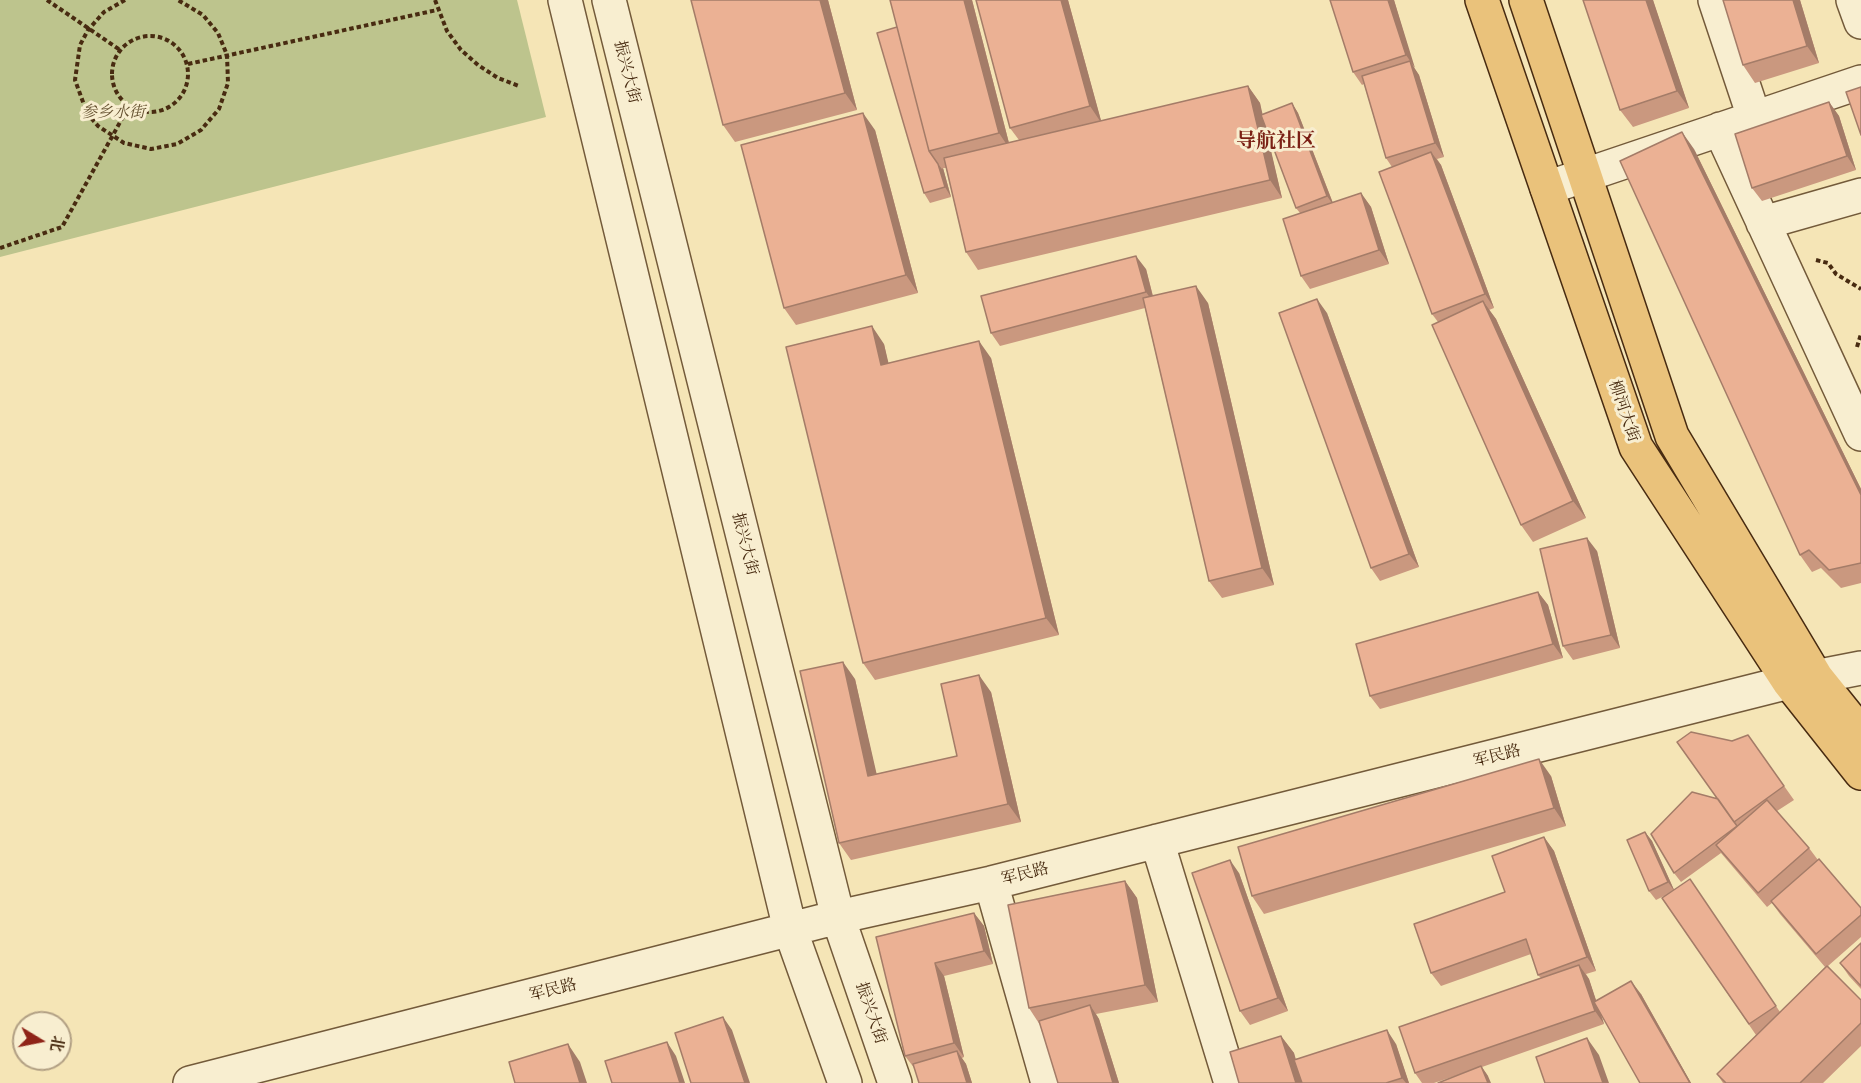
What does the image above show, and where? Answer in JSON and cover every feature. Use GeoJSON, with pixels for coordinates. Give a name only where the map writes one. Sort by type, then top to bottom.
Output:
{"type":"FeatureCollection","features":[{"type":"Feature","properties":{"kind":"main road","name":"柳河大街"},"geometry":{"type":"LineString","coordinates":[[1482,0],[1636,447],[1802,680],[1861,773]]}},
{"type":"Feature","properties":{"kind":"main road","name":"柳河大街"},"geometry":{"type":"LineString","coordinates":[[1526,0],[1672,436],[1802,680],[1861,733]]}},
{"type":"Feature","properties":{"kind":"street"},"geometry":{"type":"LineString","coordinates":[[565,0],[790,929],[845,1083]]}},
{"type":"Feature","properties":{"kind":"street","name":"振兴大街"},"geometry":{"type":"LineString","coordinates":[[609,0],[838,917],[895,1083]]}},
{"type":"Feature","properties":{"kind":"street"},"geometry":{"type":"LineString","coordinates":[[1715,0],[1754,117]]}},
{"type":"Feature","properties":{"kind":"street"},"geometry":{"type":"LineString","coordinates":[[1853,0],[1861,22]]}},
{"type":"Feature","properties":{"kind":"street"},"geometry":{"type":"LineString","coordinates":[[1547,188],[1861,82]]}},
{"type":"Feature","properties":{"kind":"street"},"geometry":{"type":"LineString","coordinates":[[1720,129],[1861,434]]}},
{"type":"Feature","properties":{"kind":"street"},"geometry":{"type":"LineString","coordinates":[[1764,223],[1861,195]]}},
{"type":"Feature","properties":{"kind":"street","name":"军民路"},"geometry":{"type":"LineString","coordinates":[[206,1081],[838,917],[1157,841],[1802,680],[1861,668]]}},
{"type":"Feature","properties":{"kind":"street"},"geometry":{"type":"LineString","coordinates":[[1157,841],[1231,1083]]}},
{"type":"Feature","properties":{"kind":"street"},"geometry":{"type":"LineString","coordinates":[[990,882],[1048,1083]]}},
{"type":"Feature","properties":{"kind":"path"},"geometry":{"type":"LineString","coordinates":[[47,0],[120,50]]}},
{"type":"Feature","properties":{"kind":"path"},"geometry":{"type":"LineString","coordinates":[[125,0],[104,12],[88,30],[80,45],[75,80],[87,112],[111,137],[130,145],[151,149],[177,144],[201,130],[211,120],[224,96],[228,69],[227,55],[211,23],[193,7],[178,0]]}},
{"type":"Feature","properties":{"kind":"path"},"geometry":{"type":"LineString","coordinates":[[435,0],[437,10],[461,50],[488,72],[519,86]]}},
{"type":"Feature","properties":{"kind":"path"},"geometry":{"type":"LineString","coordinates":[[188,64],[437,10]]}},
{"type":"Feature","properties":{"kind":"path"},"geometry":{"type":"LineString","coordinates":[[158,36],[171,41],[182,51],[188,64],[188,79],[183,94],[172,105],[159,112],[143,112],[129,106],[118,95],[112,80],[112,64],[120,50],[137,38],[158,36]]}},
{"type":"Feature","properties":{"kind":"path"},"geometry":{"type":"LineString","coordinates":[[0,248],[62,227],[129,106]]}},
{"type":"Feature","properties":{"kind":"path"},"geometry":{"type":"LineString","coordinates":[[1812,259],[1828,263],[1836,274],[1861,289]]}},
{"type":"Feature","properties":{"kind":"green space","name":"参乡水街"},"geometry":{"type":"Polygon","coordinates":[[[0,0],[517,0],[546,117],[0,257],[0,0]]]}},
{"type":"Feature","properties":{"kind":"building"},"geometry":{"type":"Polygon","coordinates":[[[691,0],[820,0],[845,93],[723,125],[691,0]]]}},
{"type":"Feature","properties":{"kind":"building"},"geometry":{"type":"Polygon","coordinates":[[[890,0],[964,0],[999,133],[929,151],[890,0]]]}},
{"type":"Feature","properties":{"kind":"building"},"geometry":{"type":"Polygon","coordinates":[[[976,0],[1061,0],[1090,106],[1010,128],[976,0]]]}},
{"type":"Feature","properties":{"kind":"building"},"geometry":{"type":"Polygon","coordinates":[[[1330,0],[1388,0],[1406,55],[1353,72],[1330,0]]]}},
{"type":"Feature","properties":{"kind":"building"},"geometry":{"type":"Polygon","coordinates":[[[1583,0],[1646,0],[1677,91],[1620,110],[1583,0]]]}},
{"type":"Feature","properties":{"kind":"building"},"geometry":{"type":"Polygon","coordinates":[[[1723,0],[1793,0],[1807,46],[1743,65],[1723,0]]]}},
{"type":"Feature","properties":{"kind":"building"},"geometry":{"type":"Polygon","coordinates":[[[897,27],[929,151],[938,164],[945,187],[924,193],[877,33],[897,27]]]}},
{"type":"Feature","properties":{"kind":"building"},"geometry":{"type":"Polygon","coordinates":[[[1410,61],[1435,143],[1386,158],[1362,76],[1410,61]]]}},
{"type":"Feature","properties":{"kind":"building"},"geometry":{"type":"Polygon","coordinates":[[[1248,86],[1270,180],[966,252],[944,158],[1248,86]]]}},
{"type":"Feature","properties":{"kind":"building"},"geometry":{"type":"Polygon","coordinates":[[[1861,87],[1861,135],[1846,92],[1861,87]]]}},
{"type":"Feature","properties":{"kind":"building"},"geometry":{"type":"Polygon","coordinates":[[[1829,102],[1847,156],[1752,188],[1735,134],[1829,102]]]}},
{"type":"Feature","properties":{"kind":"building"},"geometry":{"type":"Polygon","coordinates":[[[1292,103],[1327,196],[1296,208],[1261,115],[1292,103]]]}},
{"type":"Feature","properties":{"kind":"building"},"geometry":{"type":"Polygon","coordinates":[[[863,113],[906,275],[784,308],[741,145],[863,113]]]}},
{"type":"Feature","properties":{"kind":"building"},"geometry":{"type":"Polygon","coordinates":[[[1682,132],[1861,495],[1861,563],[1829,570],[1809,550],[1800,555],[1620,161],[1682,132]]]}},
{"type":"Feature","properties":{"kind":"building"},"geometry":{"type":"Polygon","coordinates":[[[1431,152],[1485,294],[1432,314],[1379,172],[1431,152]]]}},
{"type":"Feature","properties":{"kind":"building"},"geometry":{"type":"Polygon","coordinates":[[[1361,193],[1379,250],[1301,276],[1283,219],[1361,193]]]}},
{"type":"Feature","properties":{"kind":"building"},"geometry":{"type":"Polygon","coordinates":[[[1136,256],[1146,292],[991,333],[981,296],[1136,256]]]}},
{"type":"Feature","properties":{"kind":"building"},"geometry":{"type":"Polygon","coordinates":[[[1196,286],[1262,568],[1209,581],[1143,298],[1196,286]]]}},
{"type":"Feature","properties":{"kind":"building"},"geometry":{"type":"Polygon","coordinates":[[[1317,299],[1409,554],[1371,568],[1279,313],[1317,299]]]}},
{"type":"Feature","properties":{"kind":"building"},"geometry":{"type":"Polygon","coordinates":[[[1483,301],[1573,501],[1521,525],[1432,325],[1483,301]]]}},
{"type":"Feature","properties":{"kind":"building"},"geometry":{"type":"Polygon","coordinates":[[[872,326],[881,365],[979,341],[1046,618],[863,663],[786,347],[872,326]]]}},
{"type":"Feature","properties":{"kind":"building"},"geometry":{"type":"Polygon","coordinates":[[[1587,538],[1611,635],[1563,646],[1540,549],[1587,538]]]}},
{"type":"Feature","properties":{"kind":"building"},"geometry":{"type":"Polygon","coordinates":[[[1538,592],[1553,644],[1370,696],[1356,644],[1538,592]]]}},
{"type":"Feature","properties":{"kind":"building"},"geometry":{"type":"Polygon","coordinates":[[[843,662],[868,776],[957,756],[941,684],[979,675],[1008,804],[839,843],[800,671],[843,662]]]}},
{"type":"Feature","properties":{"kind":"building"},"geometry":{"type":"Polygon","coordinates":[[[1691,732],[1732,741],[1748,735],[1784,786],[1734,822],[1677,742],[1691,732]]]}},
{"type":"Feature","properties":{"kind":"building"},"geometry":{"type":"Polygon","coordinates":[[[1539,759],[1554,808],[1252,896],[1238,847],[1539,759]]]}},
{"type":"Feature","properties":{"kind":"building"},"geometry":{"type":"Polygon","coordinates":[[[1692,792],[1718,799],[1737,826],[1674,873],[1651,834],[1692,792]]]}},
{"type":"Feature","properties":{"kind":"building"},"geometry":{"type":"Polygon","coordinates":[[[1767,800],[1809,848],[1758,893],[1716,845],[1767,800]]]}},
{"type":"Feature","properties":{"kind":"building"},"geometry":{"type":"Polygon","coordinates":[[[1645,832],[1668,882],[1649,891],[1627,840],[1645,832]]]}},
{"type":"Feature","properties":{"kind":"building"},"geometry":{"type":"Polygon","coordinates":[[[1544,837],[1587,957],[1538,975],[1526,939],[1431,973],[1414,924],[1505,892],[1492,856],[1544,837]]]}},
{"type":"Feature","properties":{"kind":"building"},"geometry":{"type":"Polygon","coordinates":[[[1819,859],[1861,908],[1861,915],[1816,954],[1771,901],[1819,859]]]}},
{"type":"Feature","properties":{"kind":"building"},"geometry":{"type":"Polygon","coordinates":[[[1230,860],[1278,998],[1240,1011],[1192,873],[1230,860]]]}},
{"type":"Feature","properties":{"kind":"building"},"geometry":{"type":"Polygon","coordinates":[[[1690,879],[1776,1006],[1749,1024],[1662,898],[1690,879]]]}},
{"type":"Feature","properties":{"kind":"building"},"geometry":{"type":"Polygon","coordinates":[[[1125,881],[1145,985],[1029,1008],[1008,905],[1125,881]]]}},
{"type":"Feature","properties":{"kind":"building"},"geometry":{"type":"Polygon","coordinates":[[[974,913],[984,951],[935,963],[954,1043],[905,1056],[876,937],[974,913]]]}},
{"type":"Feature","properties":{"kind":"building"},"geometry":{"type":"Polygon","coordinates":[[[1861,943],[1861,986],[1840,963],[1861,943]]]}},
{"type":"Feature","properties":{"kind":"building"},"geometry":{"type":"Polygon","coordinates":[[[1579,965],[1595,1011],[1415,1073],[1399,1027],[1579,965]]]}},
{"type":"Feature","properties":{"kind":"building"},"geometry":{"type":"Polygon","coordinates":[[[1827,966],[1861,1000],[1861,1023],[1800,1083],[1726,1083],[1717,1074],[1827,966]]]}},
{"type":"Feature","properties":{"kind":"building"},"geometry":{"type":"Polygon","coordinates":[[[1631,981],[1690,1083],[1640,1083],[1594,1002],[1631,981]]]}},
{"type":"Feature","properties":{"kind":"building"},"geometry":{"type":"Polygon","coordinates":[[[1090,1005],[1113,1083],[1058,1083],[1039,1021],[1090,1005]]]}},
{"type":"Feature","properties":{"kind":"building"},"geometry":{"type":"Polygon","coordinates":[[[723,1017],[745,1083],[691,1083],[675,1033],[723,1017]]]}},
{"type":"Feature","properties":{"kind":"building"},"geometry":{"type":"Polygon","coordinates":[[[1387,1030],[1402,1078],[1386,1083],[1302,1083],[1294,1060],[1387,1030]]]}},
{"type":"Feature","properties":{"kind":"building"},"geometry":{"type":"Polygon","coordinates":[[[1281,1036],[1296,1083],[1239,1083],[1230,1052],[1281,1036]]]}},
{"type":"Feature","properties":{"kind":"building"},"geometry":{"type":"Polygon","coordinates":[[[1587,1038],[1603,1083],[1545,1083],[1536,1057],[1587,1038]]]}},
{"type":"Feature","properties":{"kind":"building"},"geometry":{"type":"Polygon","coordinates":[[[667,1042],[680,1083],[612,1083],[605,1061],[667,1042]]]}},
{"type":"Feature","properties":{"kind":"building"},"geometry":{"type":"Polygon","coordinates":[[[568,1044],[580,1083],[515,1083],[509,1062],[568,1044]]]}},
{"type":"Feature","properties":{"kind":"building"},"geometry":{"type":"Polygon","coordinates":[[[957,1051],[967,1083],[919,1083],[913,1064],[957,1051]]]}},
{"type":"Feature","properties":{"kind":"building"},"geometry":{"type":"Polygon","coordinates":[[[1481,1066],[1488,1083],[1438,1083],[1481,1066]]]}},
{"type":"Feature","properties":{"kind":"district","name":"导航社区"},"geometry":{"type":"Point","coordinates":[1276,141]}}]}
